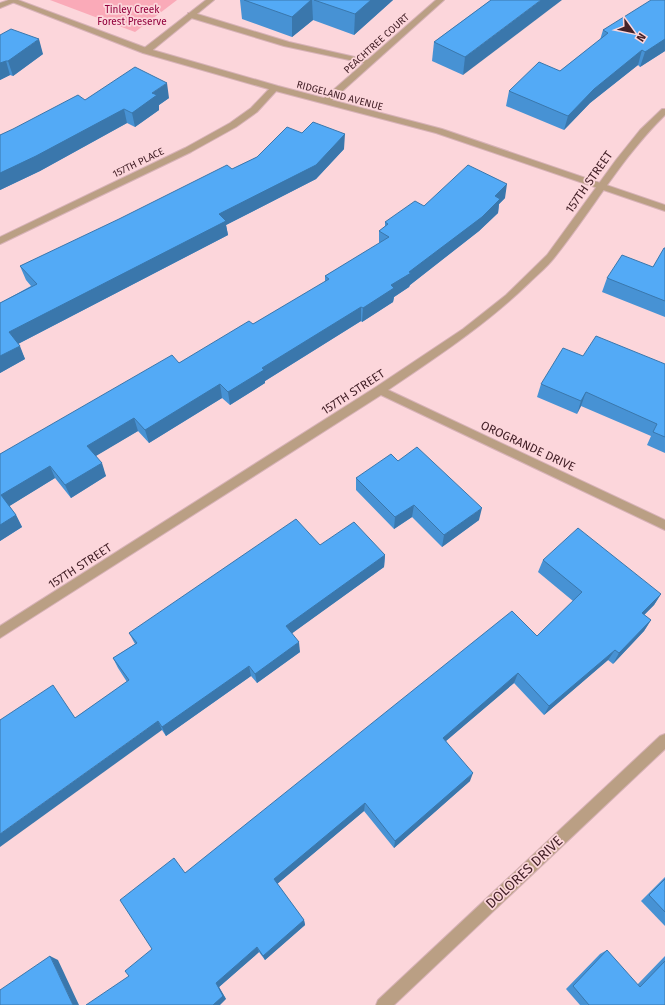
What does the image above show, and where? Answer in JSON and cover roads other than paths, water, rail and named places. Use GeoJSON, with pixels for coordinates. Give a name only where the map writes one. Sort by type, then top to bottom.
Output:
{"type":"FeatureCollection","features":[{"type":"Feature","properties":{"kind":"street"},"geometry":{"type":"LineString","coordinates":[[0,6],[12,0]]}},
{"type":"Feature","properties":{"kind":"street","name":"RIDGELAND AVENUE"},"geometry":{"type":"LineString","coordinates":[[12,0],[146,51],[275,88],[439,131],[602,185],[665,208]]}},
{"type":"Feature","properties":{"kind":"street"},"geometry":{"type":"LineString","coordinates":[[146,51],[210,0]]}},
{"type":"Feature","properties":{"kind":"street","name":"PEACHTREE COURT"},"geometry":{"type":"LineString","coordinates":[[326,101],[368,62],[440,0]]}},
{"type":"Feature","properties":{"kind":"street"},"geometry":{"type":"LineString","coordinates":[[191,15],[287,44],[368,62]]}},
{"type":"Feature","properties":{"kind":"street","name":"157TH PLACE"},"geometry":{"type":"LineString","coordinates":[[0,241],[188,150],[233,126],[254,110],[275,88]]}},
{"type":"Feature","properties":{"kind":"street","name":"157TH STREET"},"geometry":{"type":"LineString","coordinates":[[0,633],[380,390],[466,332],[509,297],[550,257],[581,217],[602,185],[643,132],[665,111]]}},
{"type":"Feature","properties":{"kind":"street","name":"OROGRANDE DRIVE"},"geometry":{"type":"LineString","coordinates":[[380,390],[665,525]]}},
{"type":"Feature","properties":{"kind":"street","name":"DOLORES DRIVE"},"geometry":{"type":"LineString","coordinates":[[383,1005],[665,740]]}},
{"type":"Feature","properties":{"kind":"park label","name":"Tinley Creek Forest Preserve"},"geometry":{"type":"Point","coordinates":[132,14]}}]}
